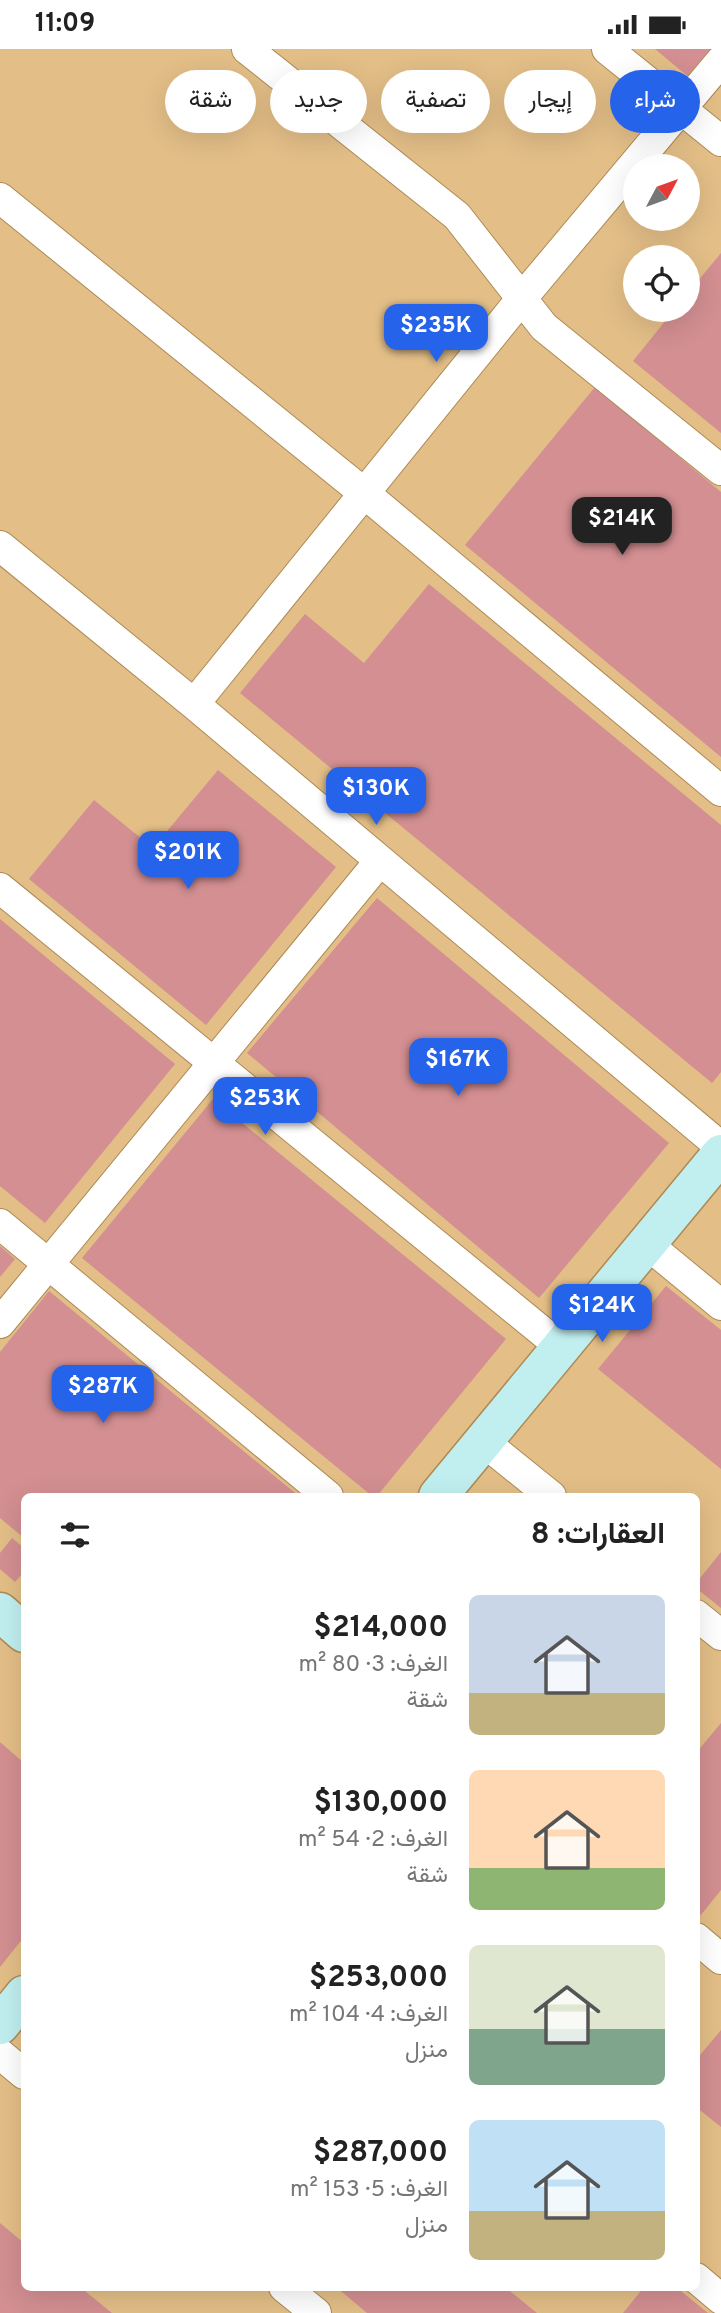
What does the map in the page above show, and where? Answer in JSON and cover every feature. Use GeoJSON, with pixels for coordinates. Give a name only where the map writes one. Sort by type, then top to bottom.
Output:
{"type":"FeatureCollection","features":[{"type":"Feature","properties":{"kind":"street"},"geometry":{"type":"LineString","coordinates":[[247,49],[457,216],[544,327],[721,470]]}},
{"type":"Feature","properties":{"kind":"street"},"geometry":{"type":"LineString","coordinates":[[607,49],[633,70]]}},
{"type":"Feature","properties":{"kind":"street"},"geometry":{"type":"LineString","coordinates":[[700,86],[721,61]]}},
{"type":"Feature","properties":{"kind":"street"},"geometry":{"type":"LineString","coordinates":[[700,124],[721,141]]}},
{"type":"Feature","properties":{"kind":"street"},"geometry":{"type":"LineString","coordinates":[[194,704],[660,133]]}},
{"type":"Feature","properties":{"kind":"street"},"geometry":{"type":"LineString","coordinates":[[0,198],[364,493],[721,791]]}},
{"type":"Feature","properties":{"kind":"street"},"geometry":{"type":"LineString","coordinates":[[0,546],[194,704],[721,1147]]}},
{"type":"Feature","properties":{"kind":"street"},"geometry":{"type":"LineString","coordinates":[[0,1323],[46,1263],[379,862]]}},
{"type":"Feature","properties":{"kind":"street"},"geometry":{"type":"LineString","coordinates":[[0,888],[561,1347]]}},
{"type":"Feature","properties":{"kind":"street"},"geometry":{"type":"LineString","coordinates":[[440,1493],[721,1154]]}},
{"type":"Feature","properties":{"kind":"street"},"geometry":{"type":"LineString","coordinates":[[0,1224],[324,1493]]}},
{"type":"Feature","properties":{"kind":"street"},"geometry":{"type":"LineString","coordinates":[[647,1244],[721,1305]]}},
{"type":"Feature","properties":{"kind":"street"},"geometry":{"type":"LineString","coordinates":[[483,1441],[547,1493]]}},
{"type":"Feature","properties":{"kind":"street"},"geometry":{"type":"LineString","coordinates":[[700,1618],[721,1635]]}},
{"type":"Feature","properties":{"kind":"street"},"geometry":{"type":"LineString","coordinates":[[700,1941],[721,1959]]}},
{"type":"Feature","properties":{"kind":"street"},"geometry":{"type":"LineString","coordinates":[[0,2025],[21,1999]]}},
{"type":"Feature","properties":{"kind":"street"},"geometry":{"type":"LineString","coordinates":[[0,2054],[21,2072]]}},
{"type":"Feature","properties":{"kind":"street"},"geometry":{"type":"LineString","coordinates":[[700,2281],[721,2299]]}},
{"type":"Feature","properties":{"kind":"street"},"geometry":{"type":"LineString","coordinates":[[289,2291],[316,2313]]}},
{"type":"Feature","properties":{"kind":"building"},"geometry":{"type":"Polygon","coordinates":[[[655,49],[716,49],[698,70],[680,70],[655,49]]]}},
{"type":"Feature","properties":{"kind":"building"},"geometry":{"type":"Polygon","coordinates":[[[721,253],[721,433],[633,361],[664,322],[700,322],[700,278],[721,253]]]}},
{"type":"Feature","properties":{"kind":"building"},"geometry":{"type":"Polygon","coordinates":[[[595,387],[721,492],[721,757],[465,545],[595,387]]]}},
{"type":"Feature","properties":{"kind":"building"},"geometry":{"type":"Polygon","coordinates":[[[429,584],[721,825],[721,1072],[712,1083],[240,693],[305,614],[364,663],[429,584]]]}},
{"type":"Feature","properties":{"kind":"building"},"geometry":{"type":"Polygon","coordinates":[[[218,770],[336,867],[206,1025],[29,879],[94,800],[153,848],[218,770]]]}},
{"type":"Feature","properties":{"kind":"building"},"geometry":{"type":"Polygon","coordinates":[[[377,898],[669,1143],[539,1298],[247,1053],[377,898]]]}},
{"type":"Feature","properties":{"kind":"building"},"geometry":{"type":"Polygon","coordinates":[[[0,919],[175,1064],[45,1223],[0,1186],[0,919]]]}},
{"type":"Feature","properties":{"kind":"building"},"geometry":{"type":"Polygon","coordinates":[[[213,1099],[506,1339],[379,1493],[368,1493],[82,1258],[213,1099]]]}},
{"type":"Feature","properties":{"kind":"building"},"geometry":{"type":"Polygon","coordinates":[[[0,1246],[15,1259],[0,1277],[0,1246]]]}},
{"type":"Feature","properties":{"kind":"building"},"geometry":{"type":"Polygon","coordinates":[[[666,1286],[721,1330],[721,1469],[598,1369],[666,1286]]]}},
{"type":"Feature","properties":{"kind":"building"},"geometry":{"type":"Polygon","coordinates":[[[49,1291],[295,1493],[21,1493],[21,1536],[0,1518],[0,1352],[49,1291]]]}},
{"type":"Feature","properties":{"kind":"building"},"geometry":{"type":"Polygon","coordinates":[[[12,1538],[21,1546],[21,1575],[15,1582],[0,1569],[0,1553],[12,1538]]]}},
{"type":"Feature","properties":{"kind":"building"},"geometry":{"type":"Polygon","coordinates":[[[721,1552],[721,1608],[700,1591],[700,1578],[721,1552]]]}},
{"type":"Feature","properties":{"kind":"building"},"geometry":{"type":"Polygon","coordinates":[[[721,1723],[721,1890],[700,1916],[700,1748],[721,1723]]]}},
{"type":"Feature","properties":{"kind":"building"},"geometry":{"type":"Polygon","coordinates":[[[0,1742],[21,1760],[21,1941],[0,1967],[0,1742]]]}},
{"type":"Feature","properties":{"kind":"building"},"geometry":{"type":"Polygon","coordinates":[[[721,2030],[721,2127],[700,2110],[700,2055],[721,2030]]]}},
{"type":"Feature","properties":{"kind":"building"},"geometry":{"type":"Polygon","coordinates":[[[0,2223],[21,2240],[21,2291],[85,2291],[112,2313],[0,2313],[0,2223]]]}},
{"type":"Feature","properties":{"kind":"building"},"geometry":{"type":"Polygon","coordinates":[[[341,2291],[510,2291],[537,2313],[367,2313],[341,2291]]]}},
{"type":"Feature","properties":{"kind":"building"},"geometry":{"type":"Polygon","coordinates":[[[641,2291],[681,2291],[708,2313],[623,2313],[641,2291]]]}}]}
